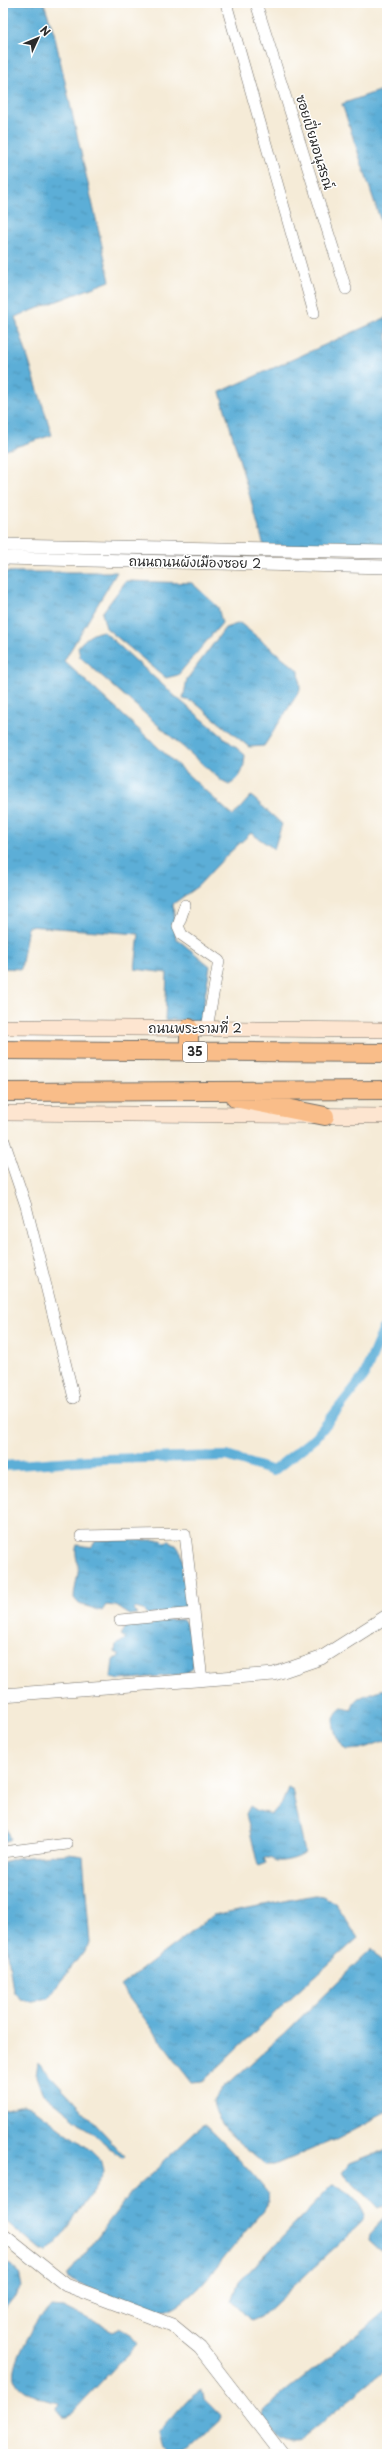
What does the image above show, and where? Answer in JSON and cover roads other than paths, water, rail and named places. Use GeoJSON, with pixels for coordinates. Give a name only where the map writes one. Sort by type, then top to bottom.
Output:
{"type":"FeatureCollection","features":[{"type":"Feature","properties":{"kind":"highway","name":"35"},"geometry":{"type":"LineString","coordinates":[[189,1052],[198,1028]]}},
{"type":"Feature","properties":{"kind":"highway","name":"ถนนพระรามที่ 2"},"geometry":{"type":"LineString","coordinates":[[3,1050],[387,1052]]}},
{"type":"Feature","properties":{"kind":"highway"},"geometry":{"type":"LineString","coordinates":[[3,1092],[387,1090]]}},
{"type":"Feature","properties":{"kind":"highway"},"geometry":{"type":"LineString","coordinates":[[188,1091],[325,1116]]}},
{"type":"Feature","properties":{"kind":"main road","name":"ถนนพระรามที่ 2"},"geometry":{"type":"LineString","coordinates":[[3,1027],[387,1030]]}},
{"type":"Feature","properties":{"kind":"main road"},"geometry":{"type":"LineString","coordinates":[[3,1113],[387,1116]]}},
{"type":"Feature","properties":{"kind":"street"},"geometry":{"type":"LineString","coordinates":[[226,3],[314,313]]}},
{"type":"Feature","properties":{"kind":"street","name":"ซอยเปี่ยมอนุสรณ์"},"geometry":{"type":"LineString","coordinates":[[256,3],[346,289]]}},
{"type":"Feature","properties":{"kind":"street","name":"ถนนถนนผังเมืองซอย 2"},"geometry":{"type":"LineString","coordinates":[[3,545],[387,552]]}},
{"type":"Feature","properties":{"kind":"street","name":"ถนนถนนผังเมืองซอย 2"},"geometry":{"type":"LineString","coordinates":[[3,558],[387,566]]}},
{"type":"Feature","properties":{"kind":"street"},"geometry":{"type":"LineString","coordinates":[[185,905],[178,926],[182,935],[218,961],[198,1028]]}},
{"type":"Feature","properties":{"kind":"street"},"geometry":{"type":"LineString","coordinates":[[3,1138],[26,1206],[74,1398]]}},
{"type":"Feature","properties":{"kind":"street"},"geometry":{"type":"LineString","coordinates":[[81,1536],[185,1534],[202,1680]]}},
{"type":"Feature","properties":{"kind":"street"},"geometry":{"type":"LineString","coordinates":[[120,1620],[194,1613]]}},
{"type":"Feature","properties":{"kind":"street"},"geometry":{"type":"LineString","coordinates":[[3,1695],[274,1674],[321,1658],[387,1616]]}},
{"type":"Feature","properties":{"kind":"street"},"geometry":{"type":"LineString","coordinates":[[3,1852],[67,1844]]}},
{"type":"Feature","properties":{"kind":"street"},"geometry":{"type":"LineString","coordinates":[[3,2235],[66,2285],[172,2325],[200,2348],[282,2454]]}},
{"type":"Feature","properties":{"kind":"water"},"geometry":{"type":"Polygon","coordinates":[[[3,3],[44,3],[54,33],[110,281],[15,317],[52,435],[3,451],[3,3]]]}},
{"type":"Feature","properties":{"kind":"water"},"geometry":{"type":"Polygon","coordinates":[[[387,88],[387,240],[342,104],[387,88]]]}},
{"type":"Feature","properties":{"kind":"water"},"geometry":{"type":"Polygon","coordinates":[[[387,317],[387,547],[264,546],[220,392],[387,317]]]}},
{"type":"Feature","properties":{"kind":"water"},"geometry":{"type":"Polygon","coordinates":[[[3,572],[117,572],[64,661],[233,816],[251,796],[282,824],[274,849],[251,833],[227,855],[198,886],[173,904],[176,938],[210,966],[201,1020],[165,1020],[167,973],[135,969],[139,934],[28,926],[21,969],[3,968],[3,572]]]}},
{"type":"Feature","properties":{"kind":"water"},"geometry":{"type":"Polygon","coordinates":[[[126,581],[192,583],[218,607],[222,623],[178,675],[166,678],[106,628],[102,613],[126,581]]]}},
{"type":"Feature","properties":{"kind":"water"},"geometry":{"type":"Polygon","coordinates":[[[240,623],[299,671],[300,690],[264,746],[249,747],[194,702],[183,699],[187,679],[225,628],[240,623]]]}},
{"type":"Feature","properties":{"kind":"water"},"geometry":{"type":"Polygon","coordinates":[[[103,631],[176,697],[245,755],[242,773],[237,779],[229,785],[223,782],[80,657],[78,647],[92,635],[103,631]]]}},
{"type":"Feature","properties":{"kind":"water"},"geometry":{"type":"Polygon","coordinates":[[[96,1540],[161,1540],[166,1543],[169,1540],[172,1544],[176,1545],[181,1552],[190,1603],[187,1608],[148,1615],[143,1610],[135,1608],[133,1610],[137,1614],[130,1615],[116,1606],[106,1605],[102,1611],[79,1604],[74,1598],[74,1591],[78,1576],[76,1556],[77,1545],[92,1547],[96,1540]]]}},
{"type":"Feature","properties":{"kind":"water"},"geometry":{"type":"Polygon","coordinates":[[[183,1619],[190,1635],[193,1649],[193,1662],[190,1670],[185,1674],[119,1680],[111,1677],[113,1660],[120,1656],[115,1652],[116,1645],[126,1639],[121,1635],[129,1622],[183,1619]]]}},
{"type":"Feature","properties":{"kind":"water"},"geometry":{"type":"Polygon","coordinates":[[[387,1688],[387,1740],[361,1749],[346,1750],[339,1740],[334,1728],[337,1712],[342,1708],[352,1710],[353,1705],[360,1698],[387,1688]]]}},
{"type":"Feature","properties":{"kind":"water"},"geometry":{"type":"Polygon","coordinates":[[[288,1788],[292,1789],[305,1853],[296,1858],[284,1861],[264,1858],[266,1863],[258,1866],[246,1814],[250,1806],[258,1811],[272,1814],[282,1803],[288,1788]]]}},
{"type":"Feature","properties":{"kind":"water"},"geometry":{"type":"Polygon","coordinates":[[[3,1819],[11,1839],[3,1844],[3,1819]]]}},
{"type":"Feature","properties":{"kind":"water"},"geometry":{"type":"Polygon","coordinates":[[[68,1854],[83,1856],[90,1943],[48,1998],[25,2001],[17,1996],[13,1991],[3,1918],[3,1862],[16,1858],[68,1854]]]}},
{"type":"Feature","properties":{"kind":"water"},"geometry":{"type":"Polygon","coordinates":[[[315,1895],[323,1896],[335,1903],[358,1938],[286,2002],[203,2081],[192,2082],[120,1986],[213,1915],[315,1895]]]}},
{"type":"Feature","properties":{"kind":"water"},"geometry":{"type":"Polygon","coordinates":[[[372,1948],[387,1968],[387,2112],[334,2140],[274,2165],[265,2165],[226,2129],[220,2120],[213,2101],[223,2088],[284,2034],[372,1948]]]}},
{"type":"Feature","properties":{"kind":"water"},"geometry":{"type":"Polygon","coordinates":[[[38,2062],[125,2156],[123,2158],[42,2093],[36,2076],[38,2062]]]}},
{"type":"Feature","properties":{"kind":"water"},"geometry":{"type":"Polygon","coordinates":[[[23,2105],[34,2108],[88,2148],[102,2162],[104,2172],[63,2235],[48,2251],[41,2251],[3,2219],[3,2110],[23,2105]]]}},
{"type":"Feature","properties":{"kind":"water"},"geometry":{"type":"Polygon","coordinates":[[[204,2124],[249,2170],[265,2189],[268,2194],[268,2198],[263,2211],[202,2284],[188,2297],[175,2306],[163,2311],[154,2311],[129,2304],[68,2279],[67,2276],[133,2190],[204,2124]]]}},
{"type":"Feature","properties":{"kind":"water"},"geometry":{"type":"Polygon","coordinates":[[[387,2149],[387,2204],[378,2208],[342,2173],[350,2163],[387,2149]]]}},
{"type":"Feature","properties":{"kind":"water"},"geometry":{"type":"Polygon","coordinates":[[[333,2185],[348,2193],[360,2206],[365,2216],[362,2222],[261,2317],[251,2321],[232,2301],[239,2282],[333,2185]]]}},
{"type":"Feature","properties":{"kind":"water"},"geometry":{"type":"Polygon","coordinates":[[[387,2216],[387,2247],[381,2251],[369,2240],[370,2234],[387,2216]]]}},
{"type":"Feature","properties":{"kind":"water"},"geometry":{"type":"Polygon","coordinates":[[[9,2264],[19,2272],[22,2287],[3,2311],[3,2265],[9,2264]]]}},
{"type":"Feature","properties":{"kind":"water"},"geometry":{"type":"Polygon","coordinates":[[[51,2306],[64,2307],[113,2331],[119,2328],[128,2333],[137,2344],[68,2417],[63,2417],[57,2410],[59,2403],[35,2396],[23,2390],[16,2381],[15,2375],[15,2368],[25,2342],[38,2320],[51,2306]]]}},
{"type":"Feature","properties":{"kind":"water"},"geometry":{"type":"Polygon","coordinates":[[[387,2310],[387,2369],[300,2440],[293,2441],[283,2439],[278,2436],[263,2416],[265,2409],[387,2310]]]}},
{"type":"Feature","properties":{"kind":"water"},"geometry":{"type":"Polygon","coordinates":[[[202,2389],[204,2399],[221,2416],[219,2422],[184,2454],[168,2454],[161,2445],[158,2433],[188,2399],[202,2389]]]}},
{"type":"Feature","properties":{"kind":"waterway"},"geometry":{"type":"LineString","coordinates":[[3,1466],[103,1459],[227,1456],[273,1471],[316,1437],[364,1376],[387,1321]]}}]}
